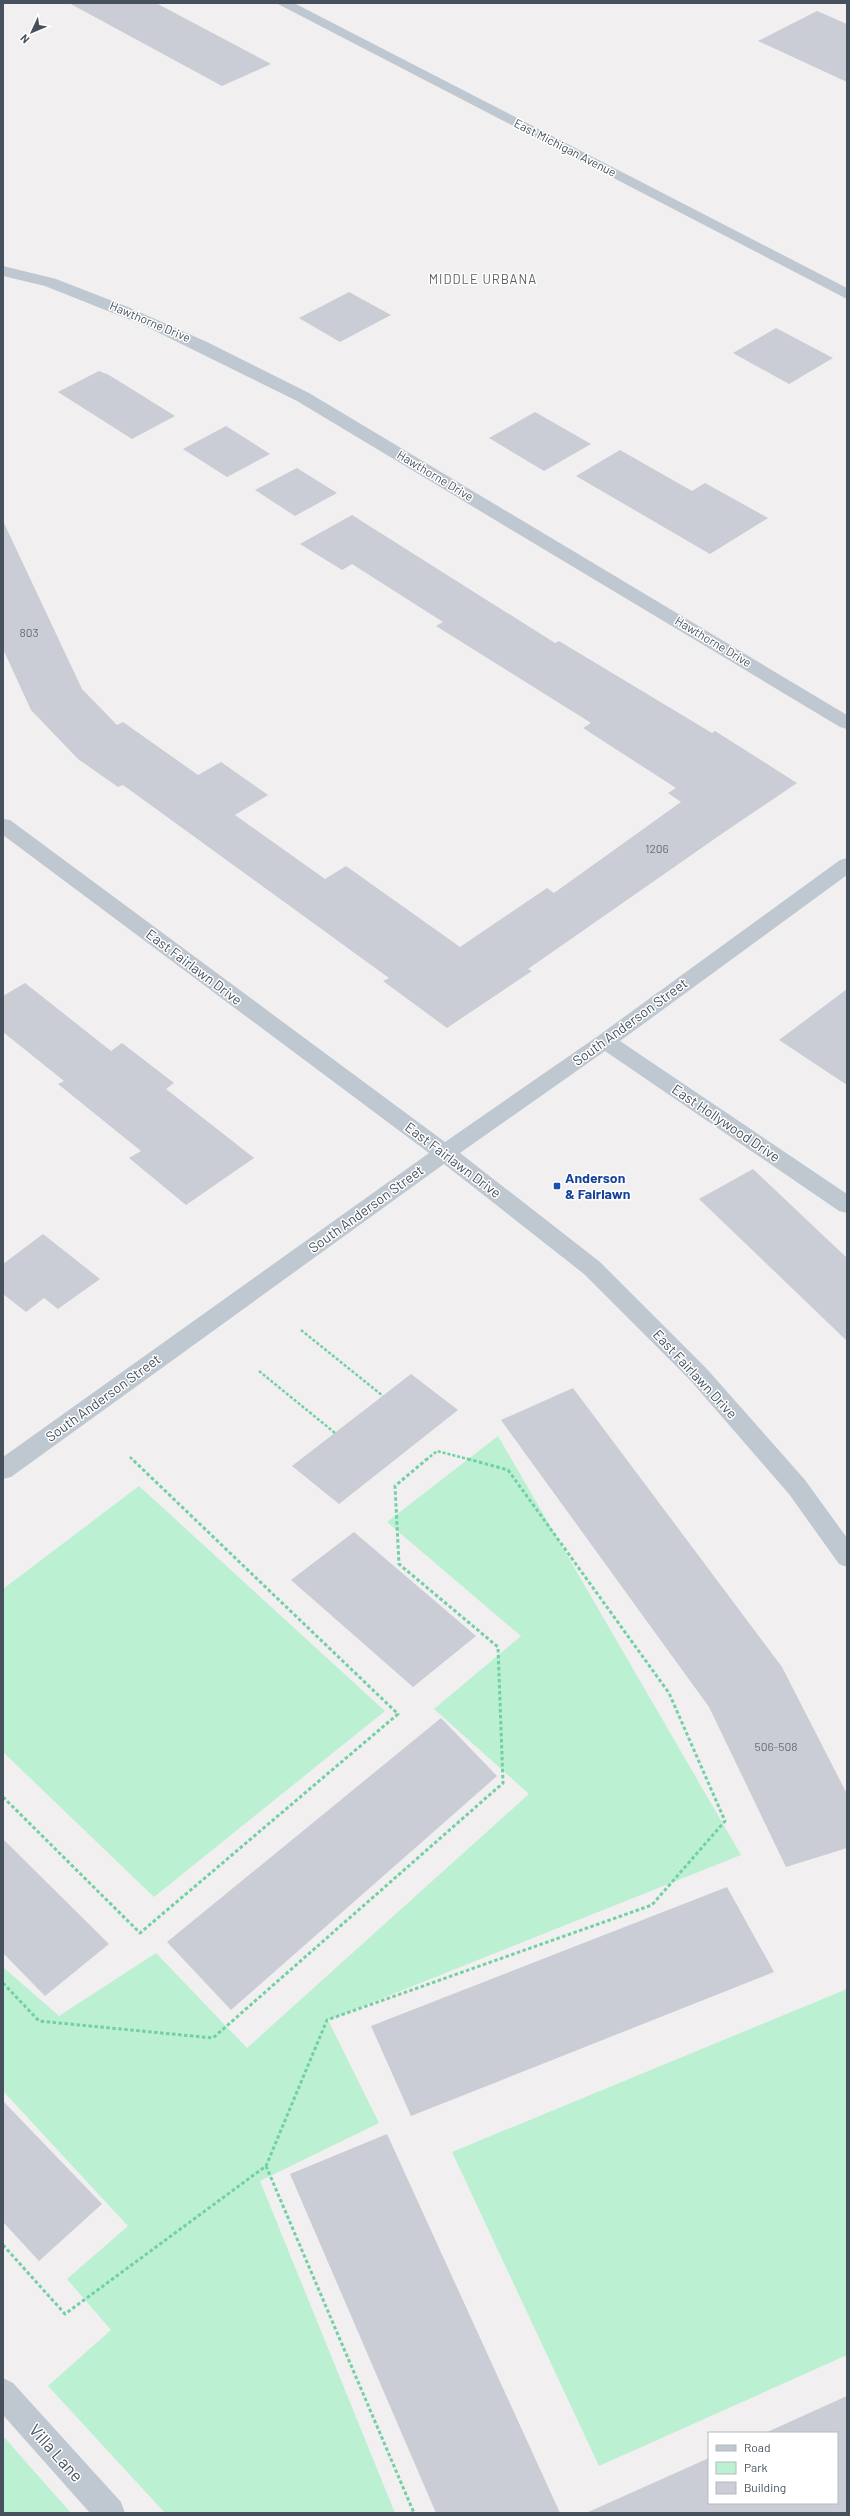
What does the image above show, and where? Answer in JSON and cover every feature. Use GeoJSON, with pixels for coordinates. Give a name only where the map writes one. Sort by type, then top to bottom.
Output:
{"type":"FeatureCollection","features":[{"type":"Feature","properties":{"kind":"street","name":"East Michigan Avenue"},"geometry":{"type":"LineString","coordinates":[[283,3],[847,294]]}},
{"type":"Feature","properties":{"kind":"street","name":"Hawthorne Drive"},"geometry":{"type":"LineString","coordinates":[[3,271],[54,284],[149,320],[212,348],[303,397],[847,723]]}},
{"type":"Feature","properties":{"kind":"street","name":"East Fairlawn Drive"},"geometry":{"type":"LineString","coordinates":[[3,824],[444,1154],[496,1191],[592,1268],[692,1368],[797,1487],[847,1557]]}},
{"type":"Feature","properties":{"kind":"street","name":"South Anderson Street"},"geometry":{"type":"LineString","coordinates":[[3,1470],[444,1154],[605,1041],[847,865]]}},
{"type":"Feature","properties":{"kind":"street","name":"East Hollywood Drive"},"geometry":{"type":"LineString","coordinates":[[605,1041],[847,1205]]}},
{"type":"Feature","properties":{"kind":"street","name":"Villa Lane"},"geometry":{"type":"LineString","coordinates":[[3,2393],[110,2513]]}},
{"type":"Feature","properties":{"kind":"path"},"geometry":{"type":"LineString","coordinates":[[301,1330],[383,1396]]}},
{"type":"Feature","properties":{"kind":"path"},"geometry":{"type":"LineString","coordinates":[[259,1371],[335,1433]]}},
{"type":"Feature","properties":{"kind":"path"},"geometry":{"type":"LineString","coordinates":[[3,1983],[39,2021],[213,2038],[502,1782],[498,1648],[399,1564],[395,1486],[437,1451],[508,1470],[669,1693],[725,1821],[652,1905],[327,2020],[266,2166],[65,2314],[3,2245]]}},
{"type":"Feature","properties":{"kind":"path"},"geometry":{"type":"LineString","coordinates":[[3,1797],[140,1933],[398,1714],[130,1457]]}},
{"type":"Feature","properties":{"kind":"path"},"geometry":{"type":"LineString","coordinates":[[266,2166],[414,2513]]}},
{"type":"Feature","properties":{"kind":"green space"},"geometry":{"type":"Polygon","coordinates":[[[498,1436],[741,1855],[328,2020],[379,2123],[260,2181],[395,2513],[165,2513],[48,2386],[111,2330],[67,2279],[128,2226],[3,2091],[3,1967],[59,2016],[156,1953],[247,2048],[529,1794],[434,1709],[521,1636],[387,1522],[498,1436]]]}},
{"type":"Feature","properties":{"kind":"green space"},"geometry":{"type":"Polygon","coordinates":[[[139,1486],[385,1711],[154,1897],[3,1752],[3,1589],[139,1486]]]}},
{"type":"Feature","properties":{"kind":"green space"},"geometry":{"type":"Polygon","coordinates":[[[847,1989],[847,2355],[599,2466],[452,2152],[847,1989]]]}},
{"type":"Feature","properties":{"kind":"green space"},"geometry":{"type":"Polygon","coordinates":[[[3,2436],[71,2513],[3,2513],[3,2436]]]}},
{"type":"Feature","properties":{"kind":"building"},"geometry":{"type":"Polygon","coordinates":[[[69,3],[156,3],[271,64],[222,86],[69,3]]]}},
{"type":"Feature","properties":{"kind":"building"},"geometry":{"type":"Polygon","coordinates":[[[817,11],[847,24],[847,82],[758,41],[817,11]]]}},
{"type":"Feature","properties":{"kind":"building"},"geometry":{"type":"Polygon","coordinates":[[[349,292],[391,315],[340,342],[299,318],[349,292]]]}},
{"type":"Feature","properties":{"kind":"building"},"geometry":{"type":"Polygon","coordinates":[[[776,328],[833,358],[789,384],[733,353],[776,328]]]}},
{"type":"Feature","properties":{"kind":"building"},"geometry":{"type":"Polygon","coordinates":[[[99,371],[109,375],[175,416],[132,439],[58,392],[99,371]]]}},
{"type":"Feature","properties":{"kind":"building"},"geometry":{"type":"Polygon","coordinates":[[[535,412],[591,444],[544,471],[489,438],[535,412]]]}},
{"type":"Feature","properties":{"kind":"building"},"geometry":{"type":"Polygon","coordinates":[[[226,426],[270,454],[227,477],[183,449],[226,426]]]}},
{"type":"Feature","properties":{"kind":"building"},"geometry":{"type":"Polygon","coordinates":[[[620,450],[692,491],[705,483],[768,518],[710,554],[576,476],[620,450]]]}},
{"type":"Feature","properties":{"kind":"building"},"geometry":{"type":"Polygon","coordinates":[[[297,468],[337,493],[295,516],[255,490],[297,468]]]}},
{"type":"Feature","properties":{"kind":"building"},"geometry":{"type":"Polygon","coordinates":[[[352,515],[555,643],[559,641],[712,733],[715,731],[797,783],[528,969],[532,971],[447,1028],[383,981],[389,978],[123,785],[118,787],[78,759],[31,710],[3,649],[3,521],[82,689],[117,725],[123,722],[198,775],[221,762],[268,795],[235,815],[325,879],[346,866],[460,947],[547,888],[554,893],[681,802],[668,793],[676,788],[583,728],[591,723],[436,626],[443,622],[352,564],[342,570],[300,544],[352,515]]]}},
{"type":"Feature","properties":{"kind":"building"},"geometry":{"type":"Polygon","coordinates":[[[25,983],[111,1051],[122,1043],[174,1083],[166,1089],[254,1158],[186,1205],[129,1158],[141,1151],[58,1084],[64,1081],[3,1032],[3,996],[25,983]]]}},
{"type":"Feature","properties":{"kind":"building"},"geometry":{"type":"Polygon","coordinates":[[[847,989],[847,1085],[779,1040],[847,989]]]}},
{"type":"Feature","properties":{"kind":"building"},"geometry":{"type":"Polygon","coordinates":[[[753,1169],[847,1258],[847,1341],[699,1199],[753,1169]]]}},
{"type":"Feature","properties":{"kind":"building"},"geometry":{"type":"Polygon","coordinates":[[[43,1234],[100,1279],[58,1309],[44,1298],[26,1312],[3,1294],[3,1264],[43,1234]]]}},
{"type":"Feature","properties":{"kind":"building"},"geometry":{"type":"Polygon","coordinates":[[[411,1374],[458,1410],[339,1504],[292,1466],[411,1374]]]}},
{"type":"Feature","properties":{"kind":"building"},"geometry":{"type":"Polygon","coordinates":[[[573,1388],[782,1667],[847,1794],[847,1848],[786,1867],[709,1707],[501,1420],[573,1388]]]}},
{"type":"Feature","properties":{"kind":"building"},"geometry":{"type":"Polygon","coordinates":[[[354,1532],[476,1636],[413,1687],[291,1580],[354,1532]]]}},
{"type":"Feature","properties":{"kind":"building"},"geometry":{"type":"Polygon","coordinates":[[[441,1718],[497,1776],[231,2010],[167,1942],[441,1718]]]}},
{"type":"Feature","properties":{"kind":"building"},"geometry":{"type":"Polygon","coordinates":[[[3,1839],[109,1944],[45,1996],[3,1953],[3,1839]]]}},
{"type":"Feature","properties":{"kind":"building"},"geometry":{"type":"Polygon","coordinates":[[[727,1887],[774,1972],[411,2116],[371,2026],[727,1887]]]}},
{"type":"Feature","properties":{"kind":"building"},"geometry":{"type":"Polygon","coordinates":[[[3,2101],[102,2204],[39,2261],[3,2222],[3,2101]]]}},
{"type":"Feature","properties":{"kind":"building"},"geometry":{"type":"Polygon","coordinates":[[[387,2134],[560,2513],[436,2513],[290,2174],[387,2134]]]}},
{"type":"Feature","properties":{"kind":"building"},"geometry":{"type":"Polygon","coordinates":[[[847,2396],[847,2513],[586,2513],[708,2458],[708,2504],[838,2504],[838,2432],[767,2432],[847,2396]]]}},
{"type":"Feature","properties":{"kind":"place","name":"Anderson & Fairlawn"},"geometry":{"type":"Point","coordinates":[557,1186]}},
{"type":"Feature","properties":{"kind":"district","name":"MIDDLE URBANA"},"geometry":{"type":"Point","coordinates":[483,279]}}]}
